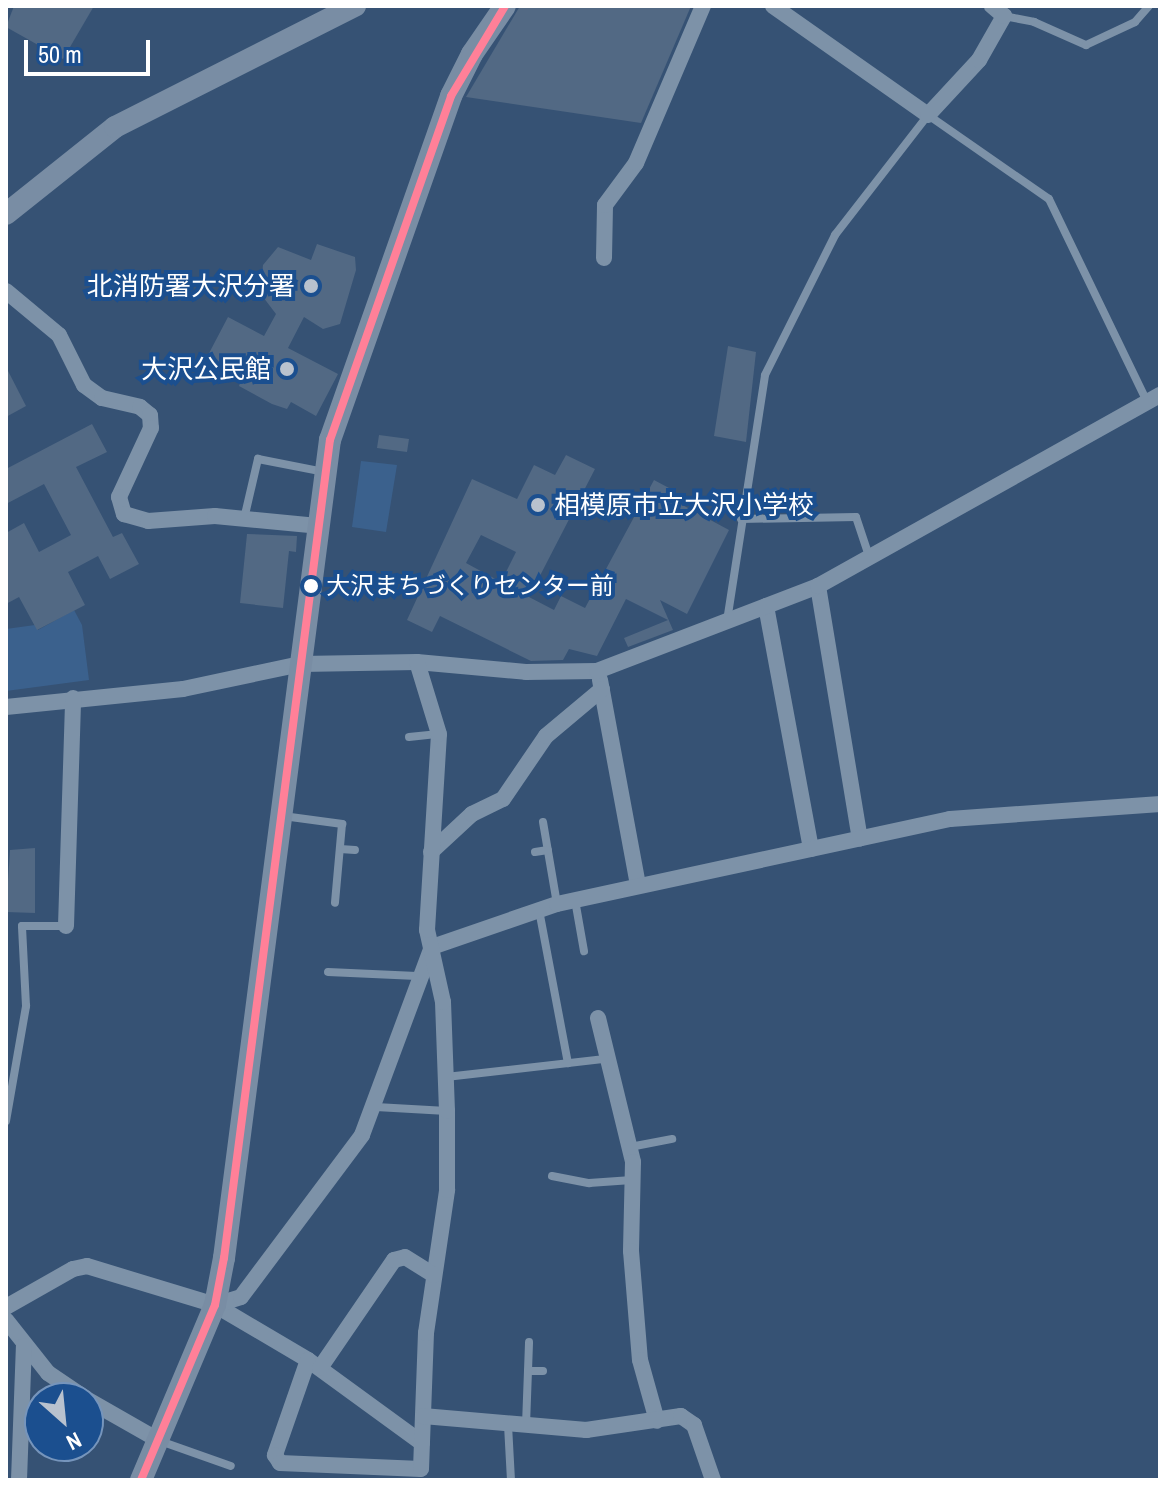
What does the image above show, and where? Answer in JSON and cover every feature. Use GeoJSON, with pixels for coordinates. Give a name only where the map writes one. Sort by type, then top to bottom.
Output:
{"type":"FeatureCollection","features":[{"type":"Feature","properties":{"kind":"street"},"geometry":{"type":"LineString","coordinates":[[6,214],[115,127],[148,107],[355,6]]}},
{"type":"Feature","properties":{"kind":"street"},"geometry":{"type":"LineString","coordinates":[[141,1480],[215,1305],[330,440],[451,96],[505,6]]}},
{"type":"Feature","properties":{"kind":"street"},"geometry":{"type":"LineString","coordinates":[[604,258],[605,205],[636,163],[703,6]]}},
{"type":"Feature","properties":{"kind":"street"},"geometry":{"type":"LineString","coordinates":[[773,6],[928,115],[979,60],[998,11]]}},
{"type":"Feature","properties":{"kind":"street"},"geometry":{"type":"LineString","coordinates":[[6,291],[59,335],[84,385],[102,398],[140,407],[150,415],[151,428],[119,497],[124,514],[148,521],[215,516],[318,526]]}},
{"type":"Feature","properties":{"kind":"street"},"geometry":{"type":"LineString","coordinates":[[6,707],[183,689],[301,664],[417,662],[526,672],[597,671],[818,586],[1156,401]]}},
{"type":"Feature","properties":{"kind":"street"},"geometry":{"type":"LineString","coordinates":[[818,586],[860,839]]}},
{"type":"Feature","properties":{"kind":"street"},"geometry":{"type":"LineString","coordinates":[[766,606],[811,849]]}},
{"type":"Feature","properties":{"kind":"street"},"geometry":{"type":"LineString","coordinates":[[417,662],[439,734],[427,930],[443,1002],[447,1111],[447,1190],[434,1275],[423,1416],[422,1474],[280,1463],[275,1455],[314,1364],[394,1260],[405,1257],[434,1275]]}},
{"type":"Feature","properties":{"kind":"street"},"geometry":{"type":"LineString","coordinates":[[597,671],[638,886]]}},
{"type":"Feature","properties":{"kind":"street"},"geometry":{"type":"LineString","coordinates":[[431,852],[472,814],[503,799],[546,736],[602,689]]}},
{"type":"Feature","properties":{"kind":"street"},"geometry":{"type":"LineString","coordinates":[[66,926],[73,698]]}},
{"type":"Feature","properties":{"kind":"street"},"geometry":{"type":"LineString","coordinates":[[215,1305],[233,1303],[254,1284],[362,1135],[376,1107],[417,976],[432,947],[557,904],[950,819],[1160,804]]}},
{"type":"Feature","properties":{"kind":"street"},"geometry":{"type":"LineString","coordinates":[[598,1018],[605,1059],[630,1147],[631,1251],[640,1360],[657,1421]]}},
{"type":"Feature","properties":{"kind":"street"},"geometry":{"type":"LineString","coordinates":[[6,1307],[73,1269],[87,1266],[107,1268],[215,1305],[314,1364],[422,1443]]}},
{"type":"Feature","properties":{"kind":"street"},"geometry":{"type":"LineString","coordinates":[[6,1320],[48,1373],[61,1382]]}},
{"type":"Feature","properties":{"kind":"street"},"geometry":{"type":"LineString","coordinates":[[19,1480],[24,1346]]}},
{"type":"Feature","properties":{"kind":"street"},"geometry":{"type":"LineString","coordinates":[[104,1409],[158,1440]]}},
{"type":"Feature","properties":{"kind":"street"},"geometry":{"type":"LineString","coordinates":[[423,1416],[586,1430],[681,1416],[694,1425],[713,1480]]}},
{"type":"Feature","properties":{"kind":"lane"},"geometry":{"type":"LineString","coordinates":[[998,11],[1034,22],[1086,45],[1135,22],[1149,6]]}},
{"type":"Feature","properties":{"kind":"lane"},"geometry":{"type":"LineString","coordinates":[[727,622],[765,375],[778,342],[835,235],[928,115],[1049,199],[1156,401]]}},
{"type":"Feature","properties":{"kind":"lane"},"geometry":{"type":"LineString","coordinates":[[244,520],[258,459],[324,472]]}},
{"type":"Feature","properties":{"kind":"lane"},"geometry":{"type":"LineString","coordinates":[[741,519],[856,517],[870,560]]}},
{"type":"Feature","properties":{"kind":"lane"},"geometry":{"type":"LineString","coordinates":[[409,737],[439,734]]}},
{"type":"Feature","properties":{"kind":"lane"},"geometry":{"type":"LineString","coordinates":[[280,816],[342,824],[335,903]]}},
{"type":"Feature","properties":{"kind":"lane"},"geometry":{"type":"LineString","coordinates":[[543,822],[557,904]]}},
{"type":"Feature","properties":{"kind":"lane"},"geometry":{"type":"LineString","coordinates":[[340,849],[355,850]]}},
{"type":"Feature","properties":{"kind":"lane"},"geometry":{"type":"LineString","coordinates":[[535,852],[548,850]]}},
{"type":"Feature","properties":{"kind":"lane"},"geometry":{"type":"LineString","coordinates":[[575,900],[584,951]]}},
{"type":"Feature","properties":{"kind":"lane"},"geometry":{"type":"LineString","coordinates":[[539,910],[568,1063]]}},
{"type":"Feature","properties":{"kind":"lane"},"geometry":{"type":"LineString","coordinates":[[6,1121],[26,1006],[22,926],[66,926]]}},
{"type":"Feature","properties":{"kind":"lane"},"geometry":{"type":"LineString","coordinates":[[328,972],[417,976]]}},
{"type":"Feature","properties":{"kind":"lane"},"geometry":{"type":"LineString","coordinates":[[446,1077],[605,1059]]}},
{"type":"Feature","properties":{"kind":"lane"},"geometry":{"type":"LineString","coordinates":[[376,1107],[447,1111]]}},
{"type":"Feature","properties":{"kind":"lane"},"geometry":{"type":"LineString","coordinates":[[630,1147],[672,1139]]}},
{"type":"Feature","properties":{"kind":"lane"},"geometry":{"type":"LineString","coordinates":[[552,1176],[589,1183],[632,1180]]}},
{"type":"Feature","properties":{"kind":"lane"},"geometry":{"type":"LineString","coordinates":[[526,1426],[529,1342]]}},
{"type":"Feature","properties":{"kind":"lane"},"geometry":{"type":"LineString","coordinates":[[528,1371],[543,1371]]}},
{"type":"Feature","properties":{"kind":"lane"},"geometry":{"type":"LineString","coordinates":[[508,1425],[511,1480]]}},
{"type":"Feature","properties":{"kind":"lane"},"geometry":{"type":"LineString","coordinates":[[158,1440],[231,1466]]}},
{"type":"Feature","properties":{"kind":"water"},"geometry":{"type":"Polygon","coordinates":[[[361,461],[397,465],[386,532],[352,527],[361,461]]]}},
{"type":"Feature","properties":{"kind":"water"},"geometry":{"type":"Polygon","coordinates":[[[74,610],[82,625],[89,680],[6,691],[6,629],[35,625],[38,630],[74,610]]]}},
{"type":"Feature","properties":{"kind":"building"},"geometry":{"type":"Polygon","coordinates":[[[14,6],[94,6],[63,59],[6,27],[14,6]]]}},
{"type":"Feature","properties":{"kind":"building"},"geometry":{"type":"Polygon","coordinates":[[[520,6],[691,6],[641,123],[466,97],[520,6]]]}},
{"type":"Feature","properties":{"kind":"building"},"geometry":{"type":"Polygon","coordinates":[[[317,244],[355,257],[356,270],[340,324],[323,329],[304,317],[288,348],[338,374],[316,416],[291,402],[287,409],[272,404],[239,386],[243,375],[207,357],[228,317],[264,336],[276,314],[260,293],[263,265],[278,247],[311,260],[317,244]]]}},
{"type":"Feature","properties":{"kind":"building"},"geometry":{"type":"Polygon","coordinates":[[[728,346],[756,352],[746,442],[714,436],[728,346]]]}},
{"type":"Feature","properties":{"kind":"building"},"geometry":{"type":"Polygon","coordinates":[[[6,367],[26,406],[6,417],[6,367]]]}},
{"type":"Feature","properties":{"kind":"building"},"geometry":{"type":"Polygon","coordinates":[[[92,424],[107,452],[76,467],[113,537],[122,533],[139,564],[110,579],[98,556],[68,572],[85,605],[37,630],[19,597],[6,604],[6,533],[24,523],[39,552],[71,535],[44,484],[6,504],[6,469],[92,424]]]}},
{"type":"Feature","properties":{"kind":"building"},"geometry":{"type":"Polygon","coordinates":[[[379,435],[409,439],[407,452],[377,448],[379,435]]]}},
{"type":"Feature","properties":{"kind":"building"},"geometry":{"type":"Polygon","coordinates":[[[566,455],[595,469],[529,597],[554,610],[561,596],[585,608],[654,480],[669,488],[675,501],[729,530],[687,614],[660,600],[673,630],[628,647],[624,638],[668,620],[626,599],[597,656],[569,649],[563,660],[531,661],[440,616],[432,632],[407,620],[472,479],[517,499],[534,465],[555,475],[566,455]],[[481,535],[466,563],[501,582],[516,552],[481,535]]]}},
{"type":"Feature","properties":{"kind":"building"},"geometry":{"type":"Polygon","coordinates":[[[247,534],[297,536],[296,552],[289,551],[283,608],[240,603],[247,534]]]}},
{"type":"Feature","properties":{"kind":"building"},"geometry":{"type":"Polygon","coordinates":[[[35,848],[35,913],[6,912],[10,850],[35,848]]]}},
{"type":"Feature","properties":{"kind":"transit line"},"geometry":{"type":"LineString","coordinates":[[141,1480],[215,1305],[224,1258],[330,440],[451,96],[505,6]]}},
{"type":"Feature","properties":{"kind":"place","name":"北消防署大沢分署"},"geometry":{"type":"Point","coordinates":[311,286]}},
{"type":"Feature","properties":{"kind":"place","name":"大沢公民館"},"geometry":{"type":"Point","coordinates":[287,369]}},
{"type":"Feature","properties":{"kind":"place","name":"相模原市立大沢小学校"},"geometry":{"type":"Point","coordinates":[538,505]}},
{"type":"Feature","properties":{"kind":"place","name":"大沢まちづくりセンター前"},"geometry":{"type":"Point","coordinates":[311,586]}}]}
